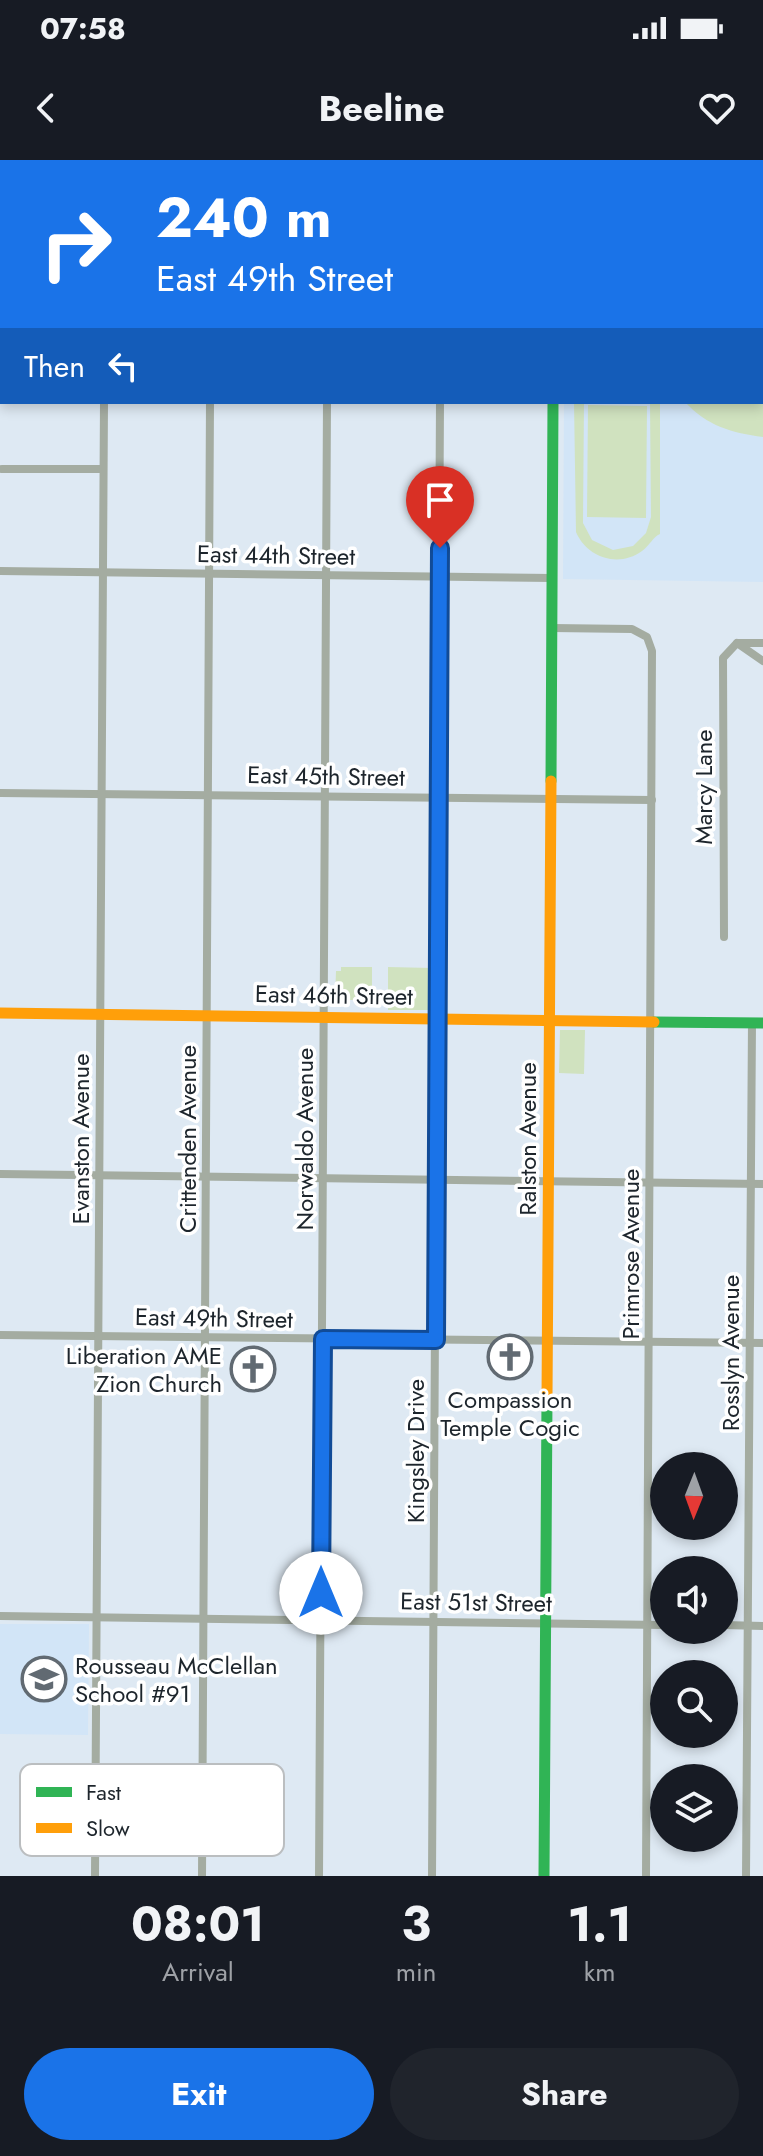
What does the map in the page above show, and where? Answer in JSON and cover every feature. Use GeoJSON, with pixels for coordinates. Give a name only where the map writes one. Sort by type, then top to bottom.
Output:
{"type":"FeatureCollection","features":[{"type":"Feature","properties":{"kind":"street","name":"Evanston Avenue"},"geometry":{"type":"LineString","coordinates":[[96,1764],[104,404]]}},
{"type":"Feature","properties":{"kind":"street","name":"Crittenden Avenue"},"geometry":{"type":"LineString","coordinates":[[202,1764],[210,404]]}},
{"type":"Feature","properties":{"kind":"street","name":"Norwaldo Avenue"},"geometry":{"type":"LineString","coordinates":[[319,1876],[327,404]]}},
{"type":"Feature","properties":{"kind":"street","name":"Kingsley Drive"},"geometry":{"type":"LineString","coordinates":[[432,1876],[440,404]]}},
{"type":"Feature","properties":{"kind":"street","name":"Ralston Avenue"},"geometry":{"type":"LineString","coordinates":[[544,1876],[553,404]]}},
{"type":"Feature","properties":{"kind":"street"},"geometry":{"type":"LineString","coordinates":[[2,469],[103,469]]}},
{"type":"Feature","properties":{"kind":"street","name":"East 44th Street"},"geometry":{"type":"LineString","coordinates":[[0,571],[552,578]]}},
{"type":"Feature","properties":{"kind":"street","name":"Primrose Avenue"},"geometry":{"type":"LineString","coordinates":[[552,628],[632,629],[645,635],[652,651],[646,1876]]}},
{"type":"Feature","properties":{"kind":"street"},"geometry":{"type":"LineString","coordinates":[[737,643],[763,643]]}},
{"type":"Feature","properties":{"kind":"street"},"geometry":{"type":"LineString","coordinates":[[737,643],[763,661]]}},
{"type":"Feature","properties":{"kind":"street","name":"Marcy Lane"},"geometry":{"type":"LineString","coordinates":[[724,937],[723,658],[737,643]]}},
{"type":"Feature","properties":{"kind":"street","name":"East 45th Street"},"geometry":{"type":"LineString","coordinates":[[0,793],[652,800]]}},
{"type":"Feature","properties":{"kind":"street","name":"East 46th Street"},"geometry":{"type":"LineString","coordinates":[[0,1013],[758,1022]]}},
{"type":"Feature","properties":{"kind":"street","name":"Rosslyn Avenue"},"geometry":{"type":"LineString","coordinates":[[746,1876],[751,1184],[758,1022]]}},
{"type":"Feature","properties":{"kind":"street"},"geometry":{"type":"LineString","coordinates":[[0,1174],[763,1184]]}},
{"type":"Feature","properties":{"kind":"street","name":"East 49th Street"},"geometry":{"type":"LineString","coordinates":[[0,1335],[763,1343]]}},
{"type":"Feature","properties":{"kind":"street","name":"East 51st Street"},"geometry":{"type":"LineString","coordinates":[[0,1616],[650,1624]]}},
{"type":"Feature","properties":{"kind":"street"},"geometry":{"type":"LineString","coordinates":[[738,1626],[763,1626]]}},
{"type":"Feature","properties":{"kind":"street","name":"Evanston Avenue"},"geometry":{"type":"LineString","coordinates":[[95,1856],[95,1876]]}},
{"type":"Feature","properties":{"kind":"street","name":"Crittenden Avenue"},"geometry":{"type":"LineString","coordinates":[[202,1856],[202,1876]]}},
{"type":"Feature","properties":{"kind":"shaded area"},"geometry":{"type":"Polygon","coordinates":[[[564,404],[763,404],[763,582],[563,579],[564,404]]]}},
{"type":"Feature","properties":{"kind":"shaded area","name":"Rousseau McClellan School #91"},"geometry":{"type":"Polygon","coordinates":[[[0,1624],[89,1624],[88,1735],[0,1734],[0,1624]]]}},
{"type":"Feature","properties":{"kind":"green space"},"geometry":{"type":"Polygon","coordinates":[[[574,404],[584,404],[583,523],[592,540],[613,550],[633,546],[646,533],[651,517],[650,404],[660,404],[660,534],[633,556],[614,559],[596,554],[576,532],[574,404]]]}},
{"type":"Feature","properties":{"kind":"green space"},"geometry":{"type":"Polygon","coordinates":[[[687,404],[763,404],[763,437],[721,427],[687,404]]]}},
{"type":"Feature","properties":{"kind":"green space"},"geometry":{"type":"Polygon","coordinates":[[[588,405],[647,406],[646,518],[587,517],[588,405]]]}},
{"type":"Feature","properties":{"kind":"green space"},"geometry":{"type":"Polygon","coordinates":[[[341,967],[372,967],[372,1000],[335,1000],[336,971],[341,971],[341,967]]]}},
{"type":"Feature","properties":{"kind":"green space"},"geometry":{"type":"Polygon","coordinates":[[[388,967],[432,968],[432,1010],[388,1010],[388,967]]]}},
{"type":"Feature","properties":{"kind":"green space"},"geometry":{"type":"Polygon","coordinates":[[[560,1030],[585,1030],[584,1074],[559,1073],[560,1030]]]}},
{"type":"Feature","properties":{"kind":"traffic: fast"},"geometry":{"type":"LineString","coordinates":[[551,781],[553,404]]}},
{"type":"Feature","properties":{"kind":"traffic: fast"},"geometry":{"type":"LineString","coordinates":[[654,1022],[763,1023]]}},
{"type":"Feature","properties":{"kind":"traffic: fast"},"geometry":{"type":"LineString","coordinates":[[544,1876],[547,1398]]}},
{"type":"Feature","properties":{"kind":"traffic: slow"},"geometry":{"type":"LineString","coordinates":[[547,1398],[551,781]]}},
{"type":"Feature","properties":{"kind":"traffic: slow"},"geometry":{"type":"LineString","coordinates":[[0,1013],[654,1022]]}},
{"type":"Feature","properties":{"kind":"place","name":"Compassion Temple Cogic"},"geometry":{"type":"Point","coordinates":[510,1357]}},
{"type":"Feature","properties":{"kind":"place","name":"Liberation AME Zion Church"},"geometry":{"type":"Point","coordinates":[253,1369]}},
{"type":"Feature","properties":{"kind":"place","name":"Rousseau McClellan School #91"},"geometry":{"type":"Point","coordinates":[44,1679]}},
{"type":"Feature","properties":{"kind":"route"},"geometry":{"type":"LineString","coordinates":[[321,1593],[323,1339],[436,1340],[440,548]]}}]}
